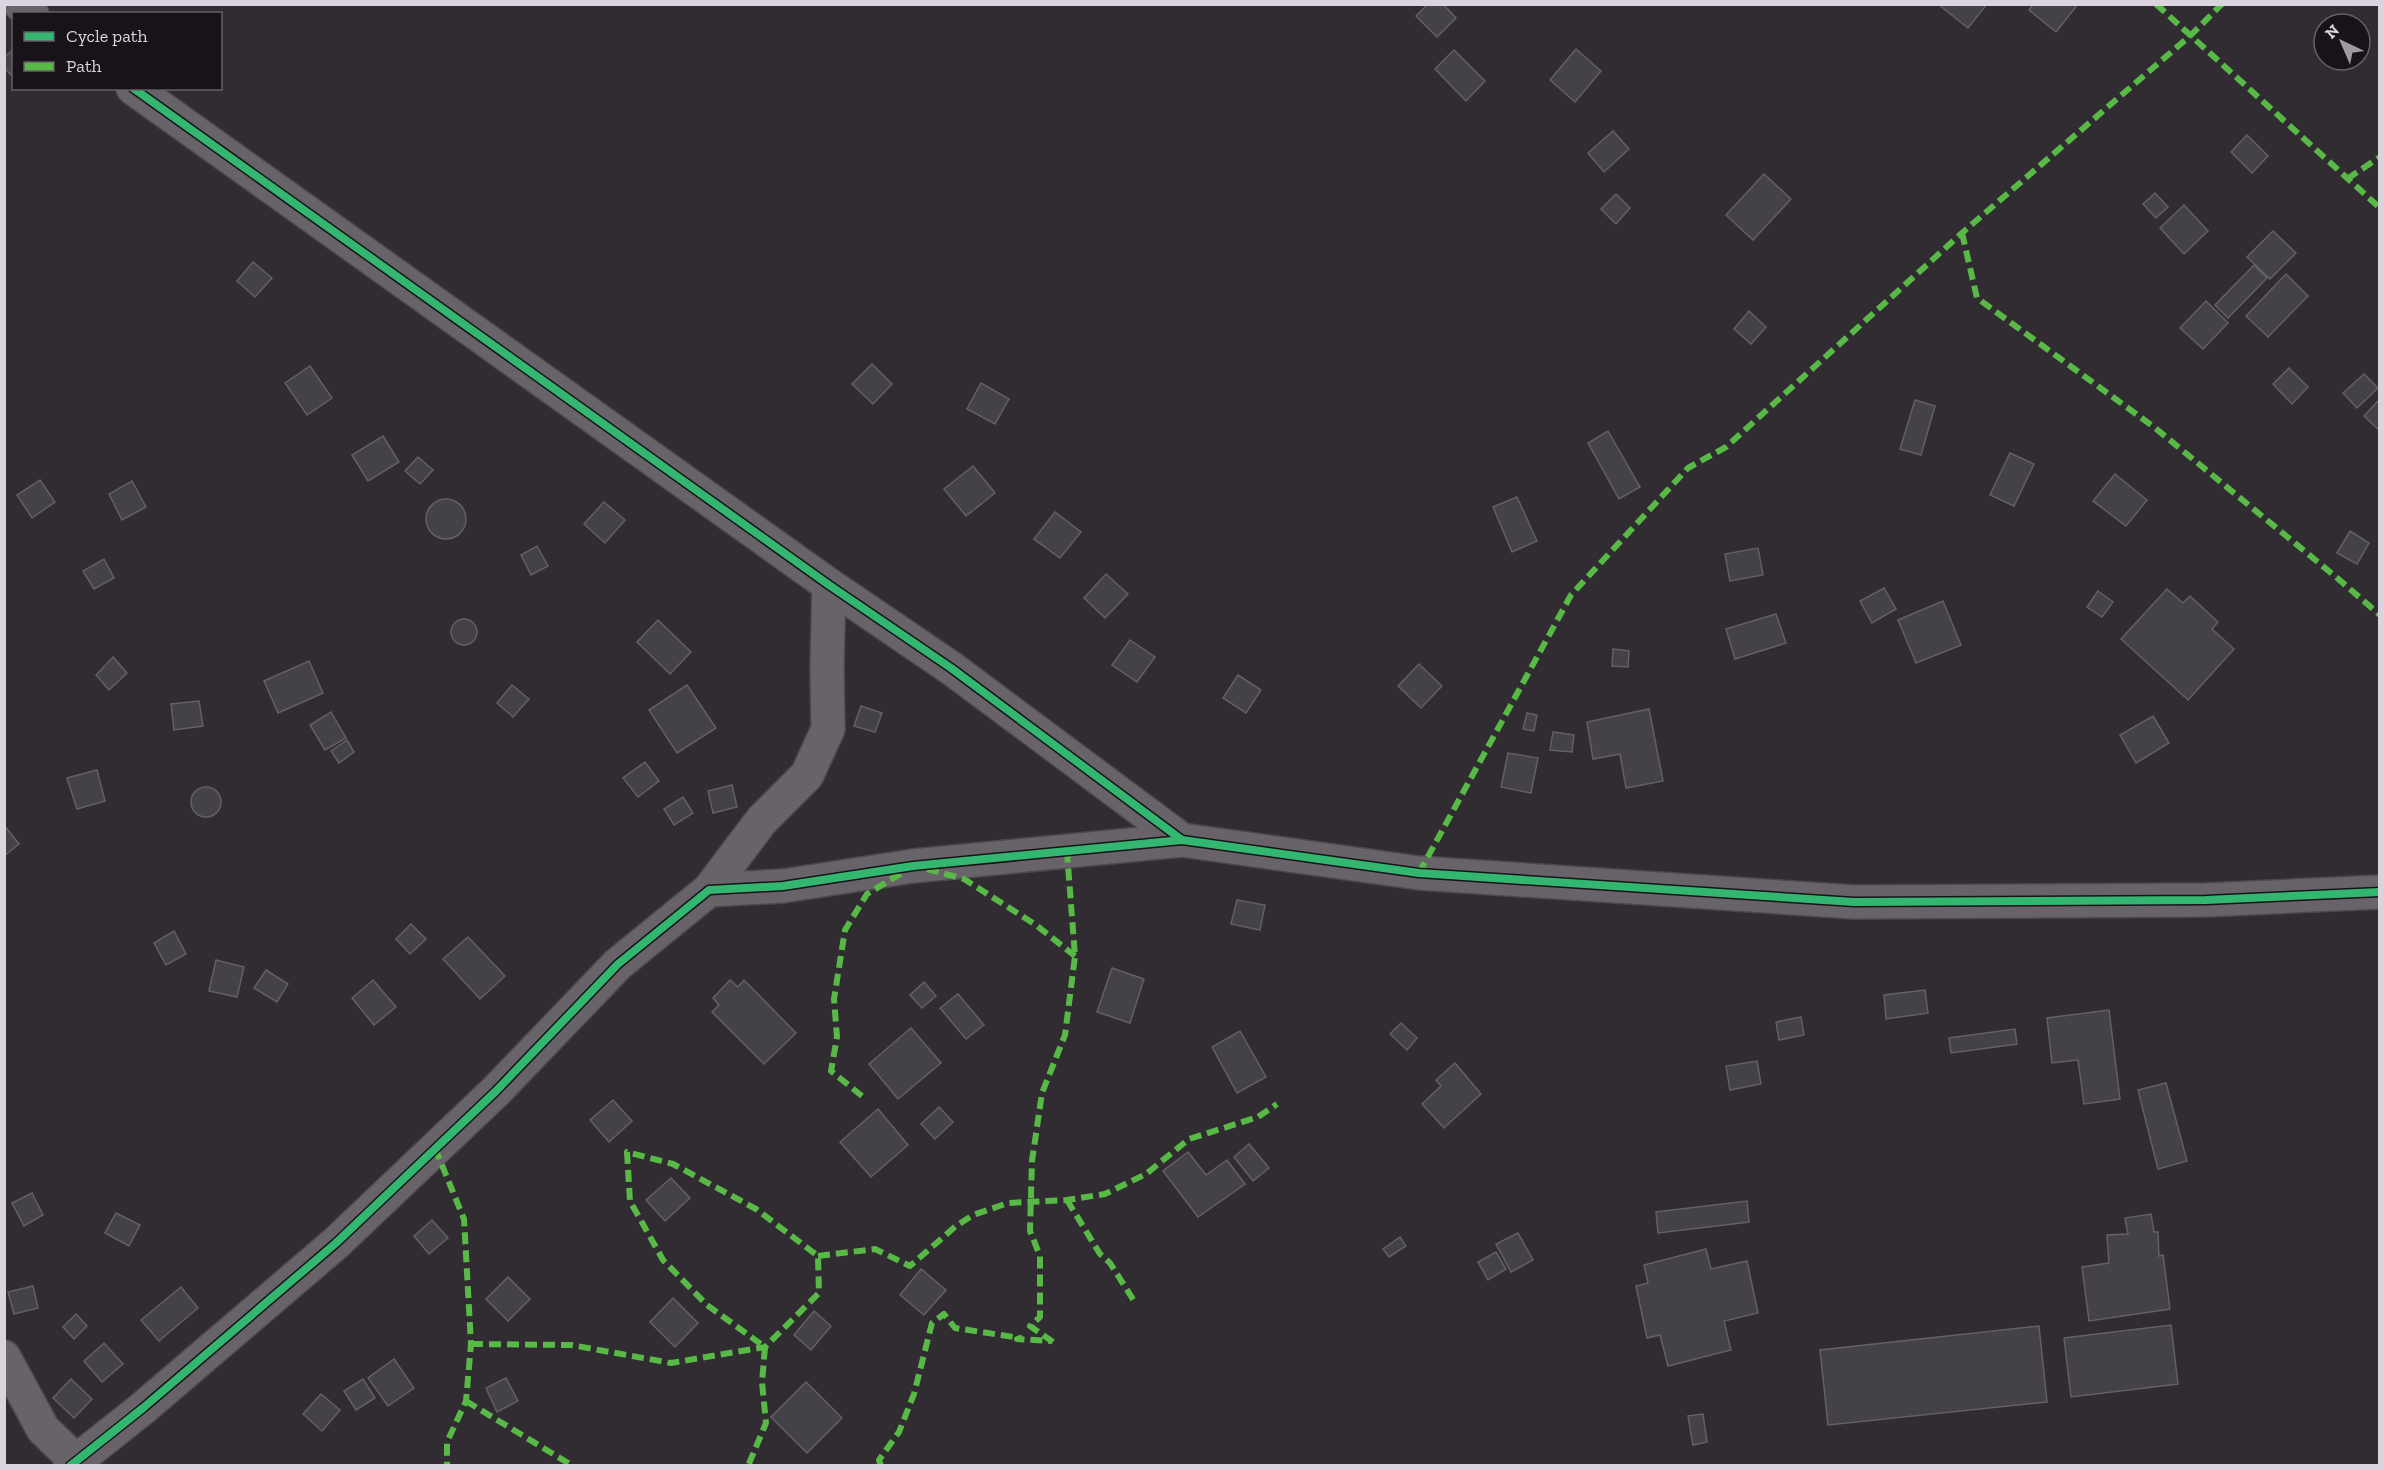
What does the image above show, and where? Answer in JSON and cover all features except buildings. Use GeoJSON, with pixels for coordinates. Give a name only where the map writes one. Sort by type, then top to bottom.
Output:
{"type":"FeatureCollection","features":[{"type":"Feature","properties":{"kind":"street"},"geometry":{"type":"LineString","coordinates":[[136,90],[829,585],[951,668],[1182,840]]}},
{"type":"Feature","properties":{"kind":"street"},"geometry":{"type":"LineString","coordinates":[[4,1357],[43,1429],[73,1464],[336,1243],[496,1091],[618,964],[708,890],[762,820],[807,775],[828,729],[826,666],[829,585]]}},
{"type":"Feature","properties":{"kind":"street"},"geometry":{"type":"LineString","coordinates":[[708,890],[783,886],[913,866],[1182,840],[1419,873],[1854,902],[2206,900],[2379,892]]}},
{"type":"Feature","properties":{"kind":"marked path"},"geometry":{"type":"LineString","coordinates":[[2156,4],[2380,208]]}},
{"type":"Feature","properties":{"kind":"marked path"},"geometry":{"type":"LineString","coordinates":[[1419,873],[1571,595],[1688,468],[1726,447],[1962,233],[2191,35],[2222,4]]}},
{"type":"Feature","properties":{"kind":"marked path"},"geometry":{"type":"LineString","coordinates":[[2347,179],[2380,157]]}},
{"type":"Feature","properties":{"kind":"marked path"},"geometry":{"type":"LineString","coordinates":[[1962,233],[1977,298],[2154,427],[2380,615]]}},
{"type":"Feature","properties":{"kind":"marked path"},"geometry":{"type":"LineString","coordinates":[[1053,1342],[1030,1326],[1040,1317],[1040,1256],[1030,1231],[1032,1161],[1042,1093],[1065,1035],[1075,956],[1067,852]]}},
{"type":"Feature","properties":{"kind":"marked path"},"geometry":{"type":"LineString","coordinates":[[927,869],[964,879],[1036,925],[1075,956]]}},
{"type":"Feature","properties":{"kind":"marked path"},"geometry":{"type":"LineString","coordinates":[[862,1096],[831,1071],[837,1037],[834,999],[845,930],[867,894],[905,871]]}},
{"type":"Feature","properties":{"kind":"marked path"},"geometry":{"type":"LineString","coordinates":[[818,1256],[875,1249],[910,1266],[956,1226],[973,1215],[1008,1203],[1067,1200],[1105,1194],[1146,1174],[1189,1139],[1258,1117],[1277,1104]]}},
{"type":"Feature","properties":{"kind":"marked path"},"geometry":{"type":"LineString","coordinates":[[435,1148],[464,1219],[471,1344],[466,1401],[447,1442],[447,1466]]}},
{"type":"Feature","properties":{"kind":"marked path"},"geometry":{"type":"LineString","coordinates":[[471,1344],[571,1345],[671,1363],[765,1347],[819,1293],[818,1256],[756,1209],[673,1164],[627,1152],[630,1201],[663,1260],[707,1305],[765,1347],[762,1382],[766,1423],[748,1466]]}},
{"type":"Feature","properties":{"kind":"marked path"},"geometry":{"type":"LineString","coordinates":[[1067,1200],[1100,1254],[1110,1263],[1136,1304]]}},
{"type":"Feature","properties":{"kind":"marked path"},"geometry":{"type":"LineString","coordinates":[[881,1466],[879,1460],[899,1432],[914,1394],[932,1323],[944,1314],[955,1328],[1020,1338],[1017,1339],[1050,1341]]}},
{"type":"Feature","properties":{"kind":"marked path"},"geometry":{"type":"LineString","coordinates":[[466,1401],[573,1466]]}},
{"type":"Feature","properties":{"kind":"cycle path"},"geometry":{"type":"LineString","coordinates":[[136,90],[829,585],[951,668],[1182,840]]}},
{"type":"Feature","properties":{"kind":"cycle path"},"geometry":{"type":"LineString","coordinates":[[70,1466],[143,1408],[336,1243],[496,1091],[618,964],[709,890],[783,886],[913,866],[1182,840],[1419,873],[1854,902],[2206,900],[2380,892]]}}]}
